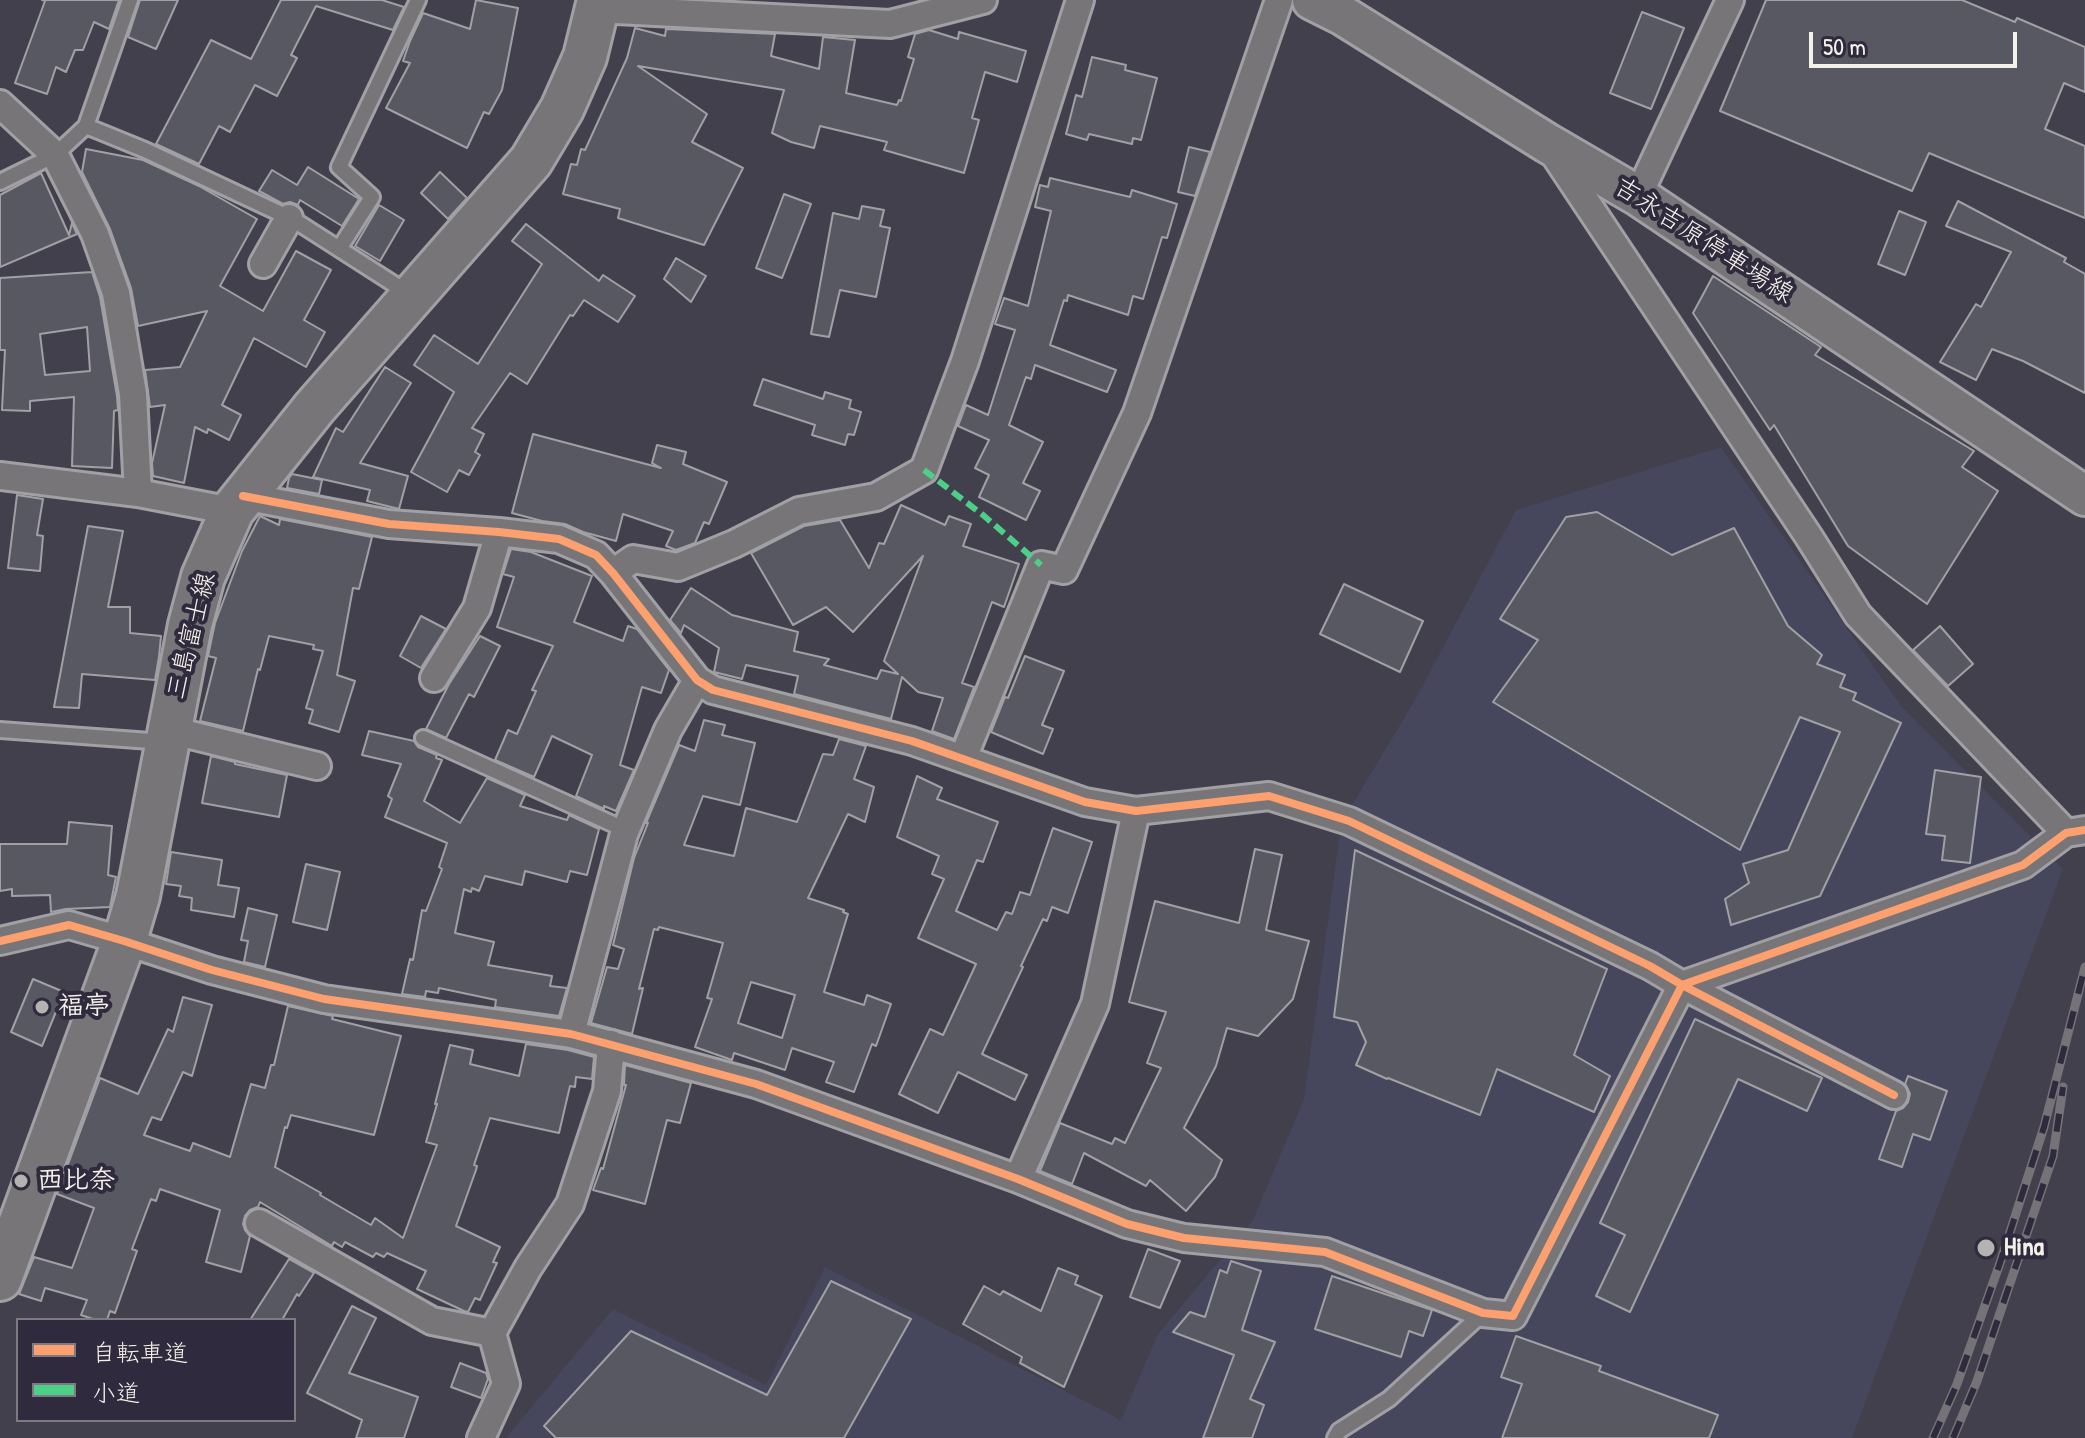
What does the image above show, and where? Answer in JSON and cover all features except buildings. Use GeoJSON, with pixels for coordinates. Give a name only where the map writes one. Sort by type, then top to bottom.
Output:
{"type":"FeatureCollection","features":[{"type":"Feature","properties":{"kind":"main road","name":"吉永吉原停車場線"},"geometry":{"type":"LineString","coordinates":[[1312,0],[1342,15],[1638,196],[2085,496]]}},
{"type":"Feature","properties":{"kind":"main road","name":"三島富士線"},"geometry":{"type":"LineString","coordinates":[[0,1279],[138,896],[190,625],[203,577],[238,504],[315,407],[531,161],[562,109],[585,57],[598,5]]}},
{"type":"Feature","properties":{"kind":"street"},"geometry":{"type":"LineString","coordinates":[[598,5],[890,24],[983,0]]}},
{"type":"Feature","properties":{"kind":"street"},"geometry":{"type":"LineString","coordinates":[[613,573],[633,559],[678,567],[734,544],[799,511],[876,497],[924,470],[965,361],[1080,0]]}},
{"type":"Feature","properties":{"kind":"street"},"geometry":{"type":"LineString","coordinates":[[963,758],[1041,565],[1064,570],[1137,413],[1279,0]]}},
{"type":"Feature","properties":{"kind":"street"},"geometry":{"type":"LineString","coordinates":[[1638,196],[1730,0]]}},
{"type":"Feature","properties":{"kind":"street"},"geometry":{"type":"LineString","coordinates":[[0,104],[55,155],[95,234],[116,293],[133,394],[138,493]]}},
{"type":"Feature","properties":{"kind":"street"},"geometry":{"type":"LineString","coordinates":[[0,941],[69,925],[212,970],[324,999],[571,1034],[756,1084],[1018,1179],[1127,1224],[1184,1238],[1325,1252],[1483,1313],[1513,1316],[1682,985],[2023,865],[2076,831],[1858,615],[1547,143]]}},
{"type":"Feature","properties":{"kind":"street"},"geometry":{"type":"LineString","coordinates":[[263,264],[289,218]]}},
{"type":"Feature","properties":{"kind":"street"},"geometry":{"type":"LineString","coordinates":[[0,476],[389,524],[559,539],[596,555],[697,680],[713,690],[912,741],[1085,802],[1136,811],[1269,796],[1349,821],[1636,959],[1894,1095]]}},
{"type":"Feature","properties":{"kind":"street"},"geometry":{"type":"LineString","coordinates":[[434,678],[477,608],[499,532]]}},
{"type":"Feature","properties":{"kind":"street"},"geometry":{"type":"LineString","coordinates":[[571,1034],[626,830],[668,730],[697,680]]}},
{"type":"Feature","properties":{"kind":"street"},"geometry":{"type":"LineString","coordinates":[[169,736],[317,766]]}},
{"type":"Feature","properties":{"kind":"street"},"geometry":{"type":"LineString","coordinates":[[1018,1179],[1095,1004],[1136,811]]}},
{"type":"Feature","properties":{"kind":"street"},"geometry":{"type":"LineString","coordinates":[[481,1438],[506,1384],[492,1333],[528,1268],[570,1204],[607,1091],[611,1044]]}},
{"type":"Feature","properties":{"kind":"street"},"geometry":{"type":"LineString","coordinates":[[259,1223],[432,1321],[492,1333]]}},
{"type":"Feature","properties":{"kind":"lane"},"geometry":{"type":"LineString","coordinates":[[0,182],[55,155],[86,126],[130,0]]}},
{"type":"Feature","properties":{"kind":"lane"},"geometry":{"type":"LineString","coordinates":[[339,249],[372,197],[339,167],[418,0]]}},
{"type":"Feature","properties":{"kind":"lane"},"geometry":{"type":"LineString","coordinates":[[86,126],[145,150],[289,218],[413,296]]}},
{"type":"Feature","properties":{"kind":"lane"},"geometry":{"type":"LineString","coordinates":[[0,730],[169,736]]}},
{"type":"Feature","properties":{"kind":"lane"},"geometry":{"type":"LineString","coordinates":[[423,738],[626,830]]}},
{"type":"Feature","properties":{"kind":"lane"},"geometry":{"type":"LineString","coordinates":[[1335,1438],[1339,1431],[1389,1399],[1483,1313]]}},
{"type":"Feature","properties":{"kind":"shaded area"},"geometry":{"type":"Polygon","coordinates":[[[1721,447],[1901,706],[2063,869],[1852,1438],[506,1438],[613,1309],[766,1385],[825,1267],[1121,1420],[1158,1334],[1253,1220],[1304,1099],[1339,839],[1352,805],[1415,700],[1516,510],[1721,447]]]}},
{"type":"Feature","properties":{"kind":"railway"},"geometry":{"type":"LineString","coordinates":[[1933,1438],[1957,1384],[2044,1127],[2085,967]]}},
{"type":"Feature","properties":{"kind":"railway"},"geometry":{"type":"LineString","coordinates":[[1953,1438],[1977,1381],[2053,1156],[2063,1087]]}},
{"type":"Feature","properties":{"kind":"marked path"},"geometry":{"type":"LineString","coordinates":[[924,470],[1041,565]]}},
{"type":"Feature","properties":{"kind":"cycle path"},"geometry":{"type":"LineString","coordinates":[[243,496],[389,524],[559,539],[596,555],[697,680],[713,690],[912,741],[1085,802],[1136,811],[1269,796],[1349,821],[1650,966],[1894,1095]]}},
{"type":"Feature","properties":{"kind":"cycle path"},"geometry":{"type":"LineString","coordinates":[[0,941],[69,925],[212,970],[324,999],[571,1034],[756,1084],[1018,1179],[1127,1224],[1184,1238],[1325,1252],[1483,1313],[1513,1316],[1682,985],[2023,865],[2066,833],[2085,830]]}},
{"type":"Feature","properties":{"kind":"place","name":"福亭"},"geometry":{"type":"Point","coordinates":[42,1007]}},
{"type":"Feature","properties":{"kind":"place","name":"西比奈"},"geometry":{"type":"Point","coordinates":[21,1181]}},
{"type":"Feature","properties":{"kind":"place","name":"Hina"},"geometry":{"type":"Point","coordinates":[1986,1248]}}]}
